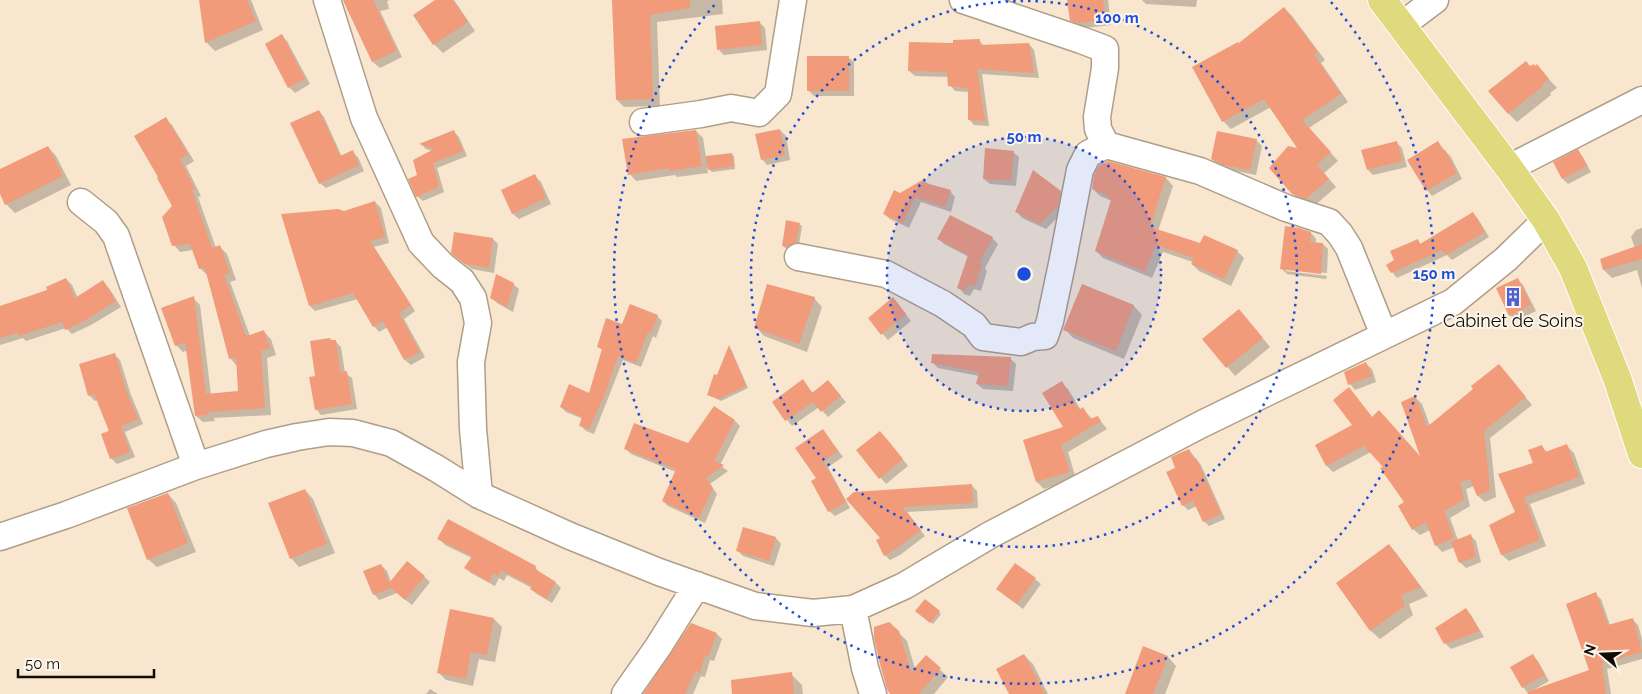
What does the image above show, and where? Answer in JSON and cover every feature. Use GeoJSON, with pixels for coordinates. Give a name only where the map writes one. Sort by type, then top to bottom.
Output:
{"type":"FeatureCollection","features":[{"type":"Feature","properties":{"kind":"main road"},"geometry":{"type":"LineString","coordinates":[[1382,0],[1546,220],[1573,268],[1616,378],[1642,454]]}},
{"type":"Feature","properties":{"kind":"street"},"geometry":{"type":"LineString","coordinates":[[327,0],[364,118],[422,243],[462,281],[473,298],[478,323],[470,362],[472,429],[479,495]]}},
{"type":"Feature","properties":{"kind":"street"},"geometry":{"type":"LineString","coordinates":[[642,122],[731,108],[759,113],[778,94],[793,0]]}},
{"type":"Feature","properties":{"kind":"street"},"geometry":{"type":"LineString","coordinates":[[963,0],[1105,50],[1105,68],[1097,117],[1098,129],[1106,145]]}},
{"type":"Feature","properties":{"kind":"street"},"geometry":{"type":"LineString","coordinates":[[1402,25],[1435,0]]}},
{"type":"Feature","properties":{"kind":"street"},"geometry":{"type":"LineString","coordinates":[[1509,168],[1642,100]]}},
{"type":"Feature","properties":{"kind":"street"},"geometry":{"type":"LineString","coordinates":[[798,257],[886,274],[943,304],[974,325],[984,338],[1021,342],[1033,337],[1045,336],[1064,259],[1080,170],[1088,154],[1106,145],[1200,172],[1286,208],[1329,222],[1349,248],[1384,336]]}},
{"type":"Feature","properties":{"kind":"street"},"geometry":{"type":"LineString","coordinates":[[80,202],[106,222],[116,236],[196,466]]}},
{"type":"Feature","properties":{"kind":"street"},"geometry":{"type":"LineString","coordinates":[[0,537],[66,515],[196,466],[266,444],[296,436],[329,432],[353,433],[391,443],[479,495],[570,536],[755,606],[814,613],[853,609],[904,586],[990,535],[1202,424],[1453,302],[1506,259],[1546,220]]}},
{"type":"Feature","properties":{"kind":"street"},"geometry":{"type":"LineString","coordinates":[[625,694],[658,647],[697,585]]}},
{"type":"Feature","properties":{"kind":"street"},"geometry":{"type":"LineString","coordinates":[[853,609],[865,668],[873,694]]}},
{"type":"Feature","properties":{"kind":"building"},"geometry":{"type":"Polygon","coordinates":[[[199,0],[247,0],[256,21],[205,43],[199,0]]]}},
{"type":"Feature","properties":{"kind":"building"},"geometry":{"type":"Polygon","coordinates":[[[343,0],[373,0],[397,51],[372,62],[343,0]]]}},
{"type":"Feature","properties":{"kind":"building"},"geometry":{"type":"Polygon","coordinates":[[[435,0],[453,0],[468,22],[433,45],[413,15],[435,0]]]}},
{"type":"Feature","properties":{"kind":"building"},"geometry":{"type":"Polygon","coordinates":[[[612,0],[690,0],[690,8],[650,15],[653,99],[616,100],[612,0]]]}},
{"type":"Feature","properties":{"kind":"building"},"geometry":{"type":"Polygon","coordinates":[[[1067,0],[1103,0],[1106,20],[1079,23],[1070,21],[1067,0]]]}},
{"type":"Feature","properties":{"kind":"building"},"geometry":{"type":"Polygon","coordinates":[[[1284,7],[1318,52],[1314,55],[1341,94],[1302,120],[1331,152],[1317,165],[1329,179],[1306,199],[1292,194],[1269,168],[1288,146],[1297,148],[1264,99],[1222,122],[1192,67],[1239,43],[1284,7]]]}},
{"type":"Feature","properties":{"kind":"building"},"geometry":{"type":"Polygon","coordinates":[[[760,21],[762,45],[717,50],[715,26],[760,21]]]}},
{"type":"Feature","properties":{"kind":"building"},"geometry":{"type":"Polygon","coordinates":[[[282,34],[305,79],[288,88],[265,44],[282,34]]]}},
{"type":"Feature","properties":{"kind":"building"},"geometry":{"type":"Polygon","coordinates":[[[980,39],[980,45],[1029,43],[1034,73],[977,69],[985,121],[968,120],[968,88],[948,86],[947,72],[908,71],[909,42],[953,43],[953,40],[980,39]]]}},
{"type":"Feature","properties":{"kind":"building"},"geometry":{"type":"Polygon","coordinates":[[[807,56],[849,56],[849,91],[807,91],[807,56]]]}},
{"type":"Feature","properties":{"kind":"building"},"geometry":{"type":"Polygon","coordinates":[[[1526,61],[1530,66],[1537,64],[1549,79],[1508,114],[1488,91],[1526,61]]]}},
{"type":"Feature","properties":{"kind":"building"},"geometry":{"type":"Polygon","coordinates":[[[319,110],[340,156],[353,150],[359,165],[319,184],[290,123],[319,110]]]}},
{"type":"Feature","properties":{"kind":"building"},"geometry":{"type":"Polygon","coordinates":[[[166,117],[188,154],[180,159],[195,189],[192,190],[212,248],[220,245],[230,273],[224,275],[245,334],[247,336],[264,330],[270,348],[261,351],[265,408],[208,412],[209,415],[195,416],[185,342],[175,346],[161,308],[194,296],[206,394],[238,391],[236,357],[229,359],[205,268],[199,269],[190,244],[172,246],[162,217],[172,206],[158,177],[134,136],[166,117]]]}},
{"type":"Feature","properties":{"kind":"building"},"geometry":{"type":"Polygon","coordinates":[[[780,129],[785,155],[761,160],[755,134],[780,129]]]}},
{"type":"Feature","properties":{"kind":"building"},"geometry":{"type":"Polygon","coordinates":[[[454,130],[463,151],[433,163],[439,187],[416,197],[408,179],[417,175],[413,160],[434,149],[419,144],[454,130]]]}},
{"type":"Feature","properties":{"kind":"building"},"geometry":{"type":"Polygon","coordinates":[[[696,130],[702,166],[669,171],[669,168],[628,175],[622,139],[696,130]]]}},
{"type":"Feature","properties":{"kind":"building"},"geometry":{"type":"Polygon","coordinates":[[[1217,131],[1257,139],[1250,170],[1223,165],[1211,159],[1217,131]]]}},
{"type":"Feature","properties":{"kind":"building"},"geometry":{"type":"Polygon","coordinates":[[[1397,141],[1402,161],[1367,170],[1361,150],[1397,141]]]}},
{"type":"Feature","properties":{"kind":"building"},"geometry":{"type":"Polygon","coordinates":[[[1438,141],[1457,173],[1426,191],[1407,160],[1438,141]]]}},
{"type":"Feature","properties":{"kind":"building"},"geometry":{"type":"Polygon","coordinates":[[[48,146],[63,176],[5,205],[0,194],[0,169],[48,146]]]}},
{"type":"Feature","properties":{"kind":"building"},"geometry":{"type":"Polygon","coordinates":[[[985,148],[1014,151],[1011,181],[983,179],[985,148]]]}},
{"type":"Feature","properties":{"kind":"building"},"geometry":{"type":"Polygon","coordinates":[[[1578,149],[1587,166],[1562,179],[1553,162],[1578,149]]]}},
{"type":"Feature","properties":{"kind":"building"},"geometry":{"type":"Polygon","coordinates":[[[732,153],[734,166],[708,170],[706,156],[732,153]]]}},
{"type":"Feature","properties":{"kind":"building"},"geometry":{"type":"Polygon","coordinates":[[[1108,161],[1166,177],[1150,227],[1200,243],[1204,235],[1238,250],[1224,279],[1191,264],[1194,258],[1156,245],[1145,272],[1095,251],[1111,200],[1108,199],[1109,196],[1092,189],[1094,175],[1099,165],[1108,161]]]}},
{"type":"Feature","properties":{"kind":"building"},"geometry":{"type":"Polygon","coordinates":[[[1033,170],[1061,191],[1058,206],[1040,224],[1015,212],[1033,170]]]}},
{"type":"Feature","properties":{"kind":"building"},"geometry":{"type":"Polygon","coordinates":[[[535,174],[546,198],[512,214],[501,190],[535,174]]]}},
{"type":"Feature","properties":{"kind":"building"},"geometry":{"type":"Polygon","coordinates":[[[924,179],[922,182],[951,190],[945,207],[915,197],[903,223],[883,214],[894,190],[900,193],[924,179]]]}},
{"type":"Feature","properties":{"kind":"building"},"geometry":{"type":"Polygon","coordinates":[[[375,201],[385,237],[370,241],[411,305],[399,313],[420,352],[404,360],[383,321],[373,327],[353,293],[309,306],[281,214],[338,209],[344,211],[375,201]]]}},
{"type":"Feature","properties":{"kind":"building"},"geometry":{"type":"Polygon","coordinates":[[[1473,212],[1485,232],[1446,255],[1442,250],[1391,273],[1386,265],[1394,260],[1390,251],[1418,239],[1420,244],[1473,212]]]}},
{"type":"Feature","properties":{"kind":"building"},"geometry":{"type":"Polygon","coordinates":[[[950,215],[993,237],[979,263],[982,264],[975,286],[968,284],[965,291],[957,288],[968,255],[937,239],[950,215]]]}},
{"type":"Feature","properties":{"kind":"building"},"geometry":{"type":"Polygon","coordinates":[[[786,220],[800,223],[796,243],[787,247],[782,246],[786,220]]]}},
{"type":"Feature","properties":{"kind":"building"},"geometry":{"type":"Polygon","coordinates":[[[1285,226],[1311,232],[1310,242],[1323,243],[1321,274],[1280,269],[1285,226]]]}},
{"type":"Feature","properties":{"kind":"building"},"geometry":{"type":"Polygon","coordinates":[[[454,232],[493,238],[489,268],[465,264],[451,253],[454,232]]]}},
{"type":"Feature","properties":{"kind":"building"},"geometry":{"type":"Polygon","coordinates":[[[1642,244],[1642,259],[1603,270],[1600,259],[1642,244]]]}},
{"type":"Feature","properties":{"kind":"building"},"geometry":{"type":"Polygon","coordinates":[[[496,274],[514,283],[507,307],[490,298],[496,274]]]}},
{"type":"Feature","properties":{"kind":"building"},"geometry":{"type":"Polygon","coordinates":[[[66,278],[75,298],[103,280],[116,301],[86,320],[65,330],[62,322],[19,336],[18,333],[0,338],[0,306],[47,290],[46,287],[66,278]]]}},
{"type":"Feature","properties":{"kind":"building","name":"Cabinet de Soins"},"geometry":{"type":"Polygon","coordinates":[[[1518,278],[1531,305],[1509,316],[1496,288],[1518,278]]]}},
{"type":"Feature","properties":{"kind":"building"},"geometry":{"type":"Polygon","coordinates":[[[767,284],[815,297],[799,344],[754,328],[767,284]]]}},
{"type":"Feature","properties":{"kind":"building"},"geometry":{"type":"Polygon","coordinates":[[[1082,284],[1134,305],[1116,351],[1063,330],[1082,284]]]}},
{"type":"Feature","properties":{"kind":"building"},"geometry":{"type":"Polygon","coordinates":[[[893,297],[906,314],[881,335],[868,318],[893,297]]]}},
{"type":"Feature","properties":{"kind":"building"},"geometry":{"type":"Polygon","coordinates":[[[630,304],[658,315],[651,333],[648,332],[636,363],[618,356],[606,391],[589,429],[579,426],[582,417],[560,407],[569,384],[589,393],[602,349],[597,347],[606,318],[622,324],[630,304]]]}},
{"type":"Feature","properties":{"kind":"building"},"geometry":{"type":"Polygon","coordinates":[[[1239,309],[1263,338],[1226,368],[1202,339],[1239,309]]]}},
{"type":"Feature","properties":{"kind":"building"},"geometry":{"type":"Polygon","coordinates":[[[330,338],[331,340],[336,340],[340,372],[347,371],[352,404],[315,410],[309,377],[315,376],[310,341],[330,338]]]}},
{"type":"Feature","properties":{"kind":"building"},"geometry":{"type":"Polygon","coordinates":[[[729,345],[746,386],[718,399],[707,395],[714,374],[717,375],[729,345]]]}},
{"type":"Feature","properties":{"kind":"building"},"geometry":{"type":"Polygon","coordinates":[[[115,353],[125,388],[138,419],[109,431],[94,394],[88,396],[79,364],[115,353]]]}},
{"type":"Feature","properties":{"kind":"building"},"geometry":{"type":"Polygon","coordinates":[[[932,354],[1011,357],[1008,386],[976,384],[979,372],[931,363],[932,354]]]}},
{"type":"Feature","properties":{"kind":"building"},"geometry":{"type":"Polygon","coordinates":[[[1366,362],[1372,376],[1348,385],[1344,372],[1366,362]]]}},
{"type":"Feature","properties":{"kind":"building"},"geometry":{"type":"Polygon","coordinates":[[[1499,364],[1526,397],[1484,431],[1490,490],[1477,496],[1470,479],[1460,482],[1464,500],[1444,511],[1454,538],[1435,546],[1426,522],[1412,530],[1398,506],[1404,502],[1380,468],[1383,467],[1364,446],[1326,466],[1315,445],[1352,425],[1333,400],[1349,387],[1372,417],[1379,410],[1420,456],[1401,402],[1415,396],[1427,427],[1473,389],[1471,386],[1499,364]]]}},
{"type":"Feature","properties":{"kind":"building"},"geometry":{"type":"Polygon","coordinates":[[[803,379],[812,393],[828,380],[841,396],[821,412],[813,402],[785,421],[772,402],[803,379]]]}},
{"type":"Feature","properties":{"kind":"building"},"geometry":{"type":"Polygon","coordinates":[[[1062,381],[1079,410],[1083,407],[1090,419],[1098,416],[1101,421],[1061,445],[1070,472],[1036,482],[1023,440],[1063,427],[1042,393],[1062,381]]]}},
{"type":"Feature","properties":{"kind":"building"},"geometry":{"type":"Polygon","coordinates":[[[714,406],[735,420],[714,461],[724,465],[706,478],[713,488],[699,518],[662,501],[676,469],[624,449],[634,423],[688,443],[714,406]]]}},
{"type":"Feature","properties":{"kind":"building"},"geometry":{"type":"Polygon","coordinates":[[[121,426],[130,452],[110,459],[101,434],[121,426]]]}},
{"type":"Feature","properties":{"kind":"building"},"geometry":{"type":"Polygon","coordinates":[[[823,429],[838,451],[823,461],[846,502],[828,512],[811,481],[816,478],[795,448],[823,429]]]}},
{"type":"Feature","properties":{"kind":"building"},"geometry":{"type":"Polygon","coordinates":[[[880,431],[903,459],[879,479],[856,450],[880,431]]]}},
{"type":"Feature","properties":{"kind":"building"},"geometry":{"type":"Polygon","coordinates":[[[1567,444],[1579,477],[1524,497],[1540,540],[1501,555],[1489,525],[1515,512],[1498,474],[1533,463],[1528,450],[1542,445],[1545,452],[1567,444]]]}},
{"type":"Feature","properties":{"kind":"building"},"geometry":{"type":"Polygon","coordinates":[[[1189,449],[1194,459],[1196,458],[1221,514],[1203,522],[1193,501],[1182,506],[1166,472],[1175,468],[1171,457],[1189,449]]]}},
{"type":"Feature","properties":{"kind":"building"},"geometry":{"type":"Polygon","coordinates":[[[972,484],[973,503],[903,507],[921,530],[884,556],[876,540],[880,538],[846,499],[854,492],[972,484]]]}},
{"type":"Feature","properties":{"kind":"building"},"geometry":{"type":"Polygon","coordinates":[[[305,489],[327,544],[290,559],[268,503],[305,489]]]}},
{"type":"Feature","properties":{"kind":"building"},"geometry":{"type":"Polygon","coordinates":[[[168,493],[188,543],[147,560],[127,508],[168,493]]]}},
{"type":"Feature","properties":{"kind":"building"},"geometry":{"type":"Polygon","coordinates":[[[448,519],[536,566],[535,569],[556,582],[546,599],[530,589],[532,586],[501,570],[498,576],[493,573],[489,582],[464,568],[472,556],[437,539],[448,519]]]}},
{"type":"Feature","properties":{"kind":"building"},"geometry":{"type":"Polygon","coordinates":[[[743,527],[776,537],[769,561],[736,551],[743,527]]]}},
{"type":"Feature","properties":{"kind":"building"},"geometry":{"type":"Polygon","coordinates":[[[1471,534],[1476,557],[1459,563],[1451,542],[1471,534]]]}},
{"type":"Feature","properties":{"kind":"building"},"geometry":{"type":"Polygon","coordinates":[[[1389,544],[1421,587],[1401,595],[1405,606],[1370,631],[1336,583],[1389,544]]]}},
{"type":"Feature","properties":{"kind":"building"},"geometry":{"type":"Polygon","coordinates":[[[407,561],[425,576],[405,600],[391,588],[373,595],[363,571],[381,564],[389,583],[407,561]]]}},
{"type":"Feature","properties":{"kind":"building"},"geometry":{"type":"Polygon","coordinates":[[[1015,563],[1036,578],[1017,604],[996,589],[1015,563]]]}},
{"type":"Feature","properties":{"kind":"building"},"geometry":{"type":"Polygon","coordinates":[[[1596,592],[1608,625],[1633,618],[1642,652],[1602,663],[1606,694],[1528,694],[1527,692],[1589,670],[1566,604],[1596,592]]]}},
{"type":"Feature","properties":{"kind":"building"},"geometry":{"type":"Polygon","coordinates":[[[925,599],[940,611],[930,623],[915,611],[925,599]]]}},
{"type":"Feature","properties":{"kind":"building"},"geometry":{"type":"Polygon","coordinates":[[[1466,608],[1480,631],[1444,644],[1435,628],[1466,608]]]}},
{"type":"Feature","properties":{"kind":"building"},"geometry":{"type":"Polygon","coordinates":[[[450,609],[494,618],[487,655],[471,652],[466,679],[437,673],[450,609]]]}},
{"type":"Feature","properties":{"kind":"building"},"geometry":{"type":"Polygon","coordinates":[[[889,622],[899,631],[911,672],[926,655],[941,668],[919,694],[890,694],[887,689],[874,638],[874,627],[889,622]]]}},
{"type":"Feature","properties":{"kind":"building"},"geometry":{"type":"Polygon","coordinates":[[[691,623],[717,633],[708,657],[705,655],[700,673],[696,671],[685,694],[643,694],[691,623]]]}},
{"type":"Feature","properties":{"kind":"building"},"geometry":{"type":"Polygon","coordinates":[[[1143,646],[1168,656],[1153,694],[1125,694],[1143,646]]]}},
{"type":"Feature","properties":{"kind":"building"},"geometry":{"type":"Polygon","coordinates":[[[1024,654],[1045,694],[1009,694],[996,669],[1024,654]]]}},
{"type":"Feature","properties":{"kind":"building"},"geometry":{"type":"Polygon","coordinates":[[[1533,654],[1545,675],[1522,688],[1510,667],[1533,654]]]}},
{"type":"Feature","properties":{"kind":"building"},"geometry":{"type":"Polygon","coordinates":[[[792,672],[794,694],[732,694],[731,680],[792,672]]]}},
{"type":"Feature","properties":{"kind":"place","name":"Cabinet de Soins"},"geometry":{"type":"Point","coordinates":[1513,297]}}]}
